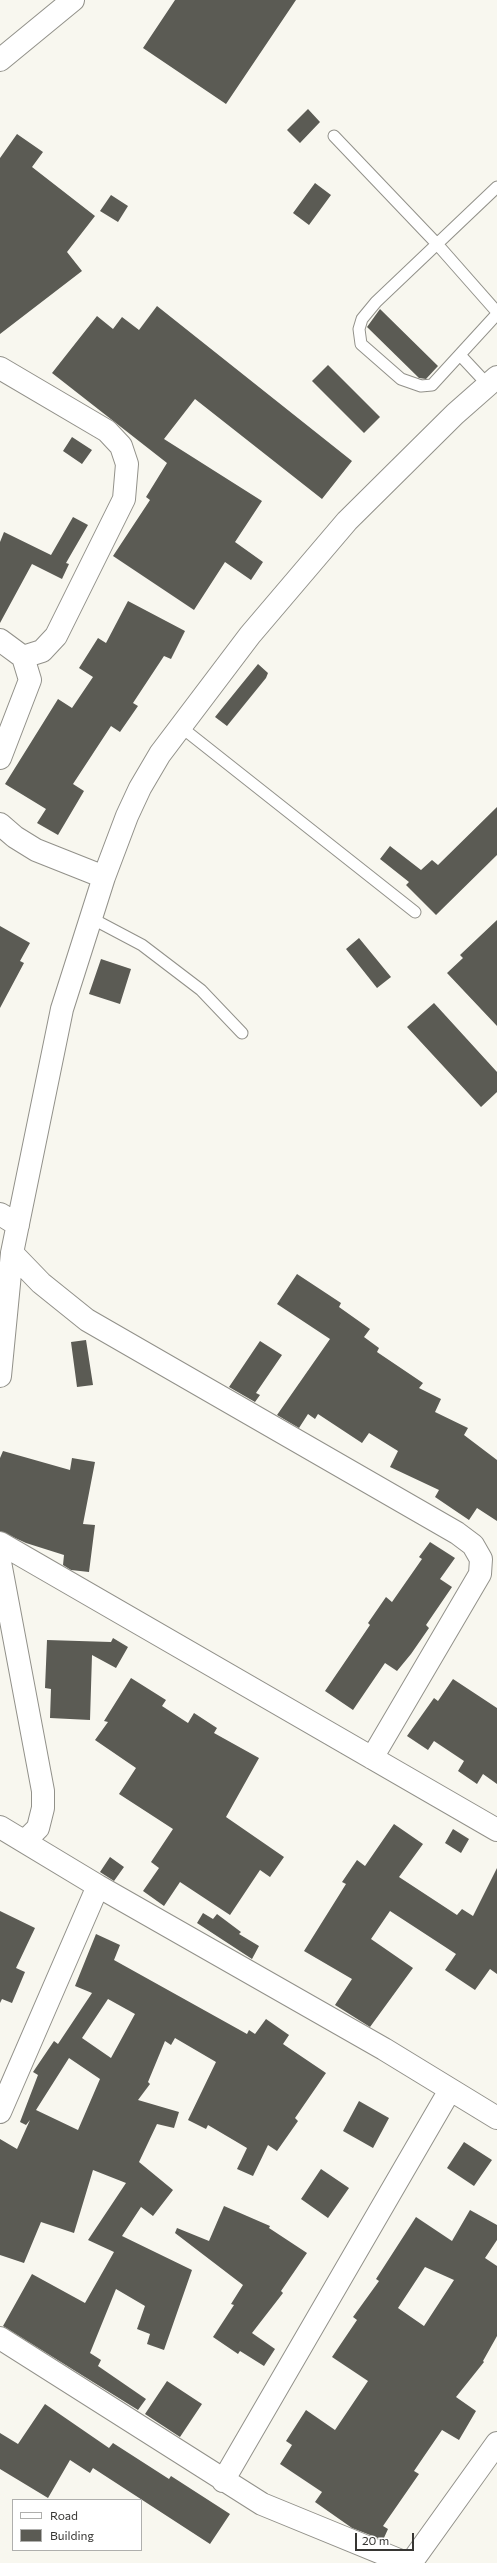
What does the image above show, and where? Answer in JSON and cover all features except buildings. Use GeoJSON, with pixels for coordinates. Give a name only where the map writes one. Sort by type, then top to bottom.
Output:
{"type":"FeatureCollection","features":[{"type":"Feature","properties":{"kind":"street"},"geometry":{"type":"LineString","coordinates":[[0,60],[73,0]]}},
{"type":"Feature","properties":{"kind":"street"},"geometry":{"type":"LineString","coordinates":[[0,368],[107,431],[121,446],[127,464],[124,499],[56,636],[42,651],[23,657]]}},
{"type":"Feature","properties":{"kind":"street"},"geometry":{"type":"LineString","coordinates":[[0,1376],[12,1253],[9,1220],[62,1009],[104,878],[127,816],[140,788],[160,754],[250,635],[347,522],[455,414],[492,381]]}},
{"type":"Feature","properties":{"kind":"street"},"geometry":{"type":"LineString","coordinates":[[0,640],[23,657],[28,669],[30,680],[0,758]]}},
{"type":"Feature","properties":{"kind":"street"},"geometry":{"type":"LineString","coordinates":[[0,824],[14,837],[36,850],[104,878]]}},
{"type":"Feature","properties":{"kind":"street"},"geometry":{"type":"LineString","coordinates":[[12,1253],[41,1283],[87,1320],[457,1532],[473,1545],[481,1559],[480,1574],[372,1758]]}},
{"type":"Feature","properties":{"kind":"street"},"geometry":{"type":"LineString","coordinates":[[0,1543],[497,1830]]}},
{"type":"Feature","properties":{"kind":"street"},"geometry":{"type":"LineString","coordinates":[[0,1562],[43,1791],[43,1808],[38,1828],[26,1840]]}},
{"type":"Feature","properties":{"kind":"street"},"geometry":{"type":"LineString","coordinates":[[0,1827],[26,1840],[98,1886],[384,2049],[497,2118]]}},
{"type":"Feature","properties":{"kind":"street"},"geometry":{"type":"LineString","coordinates":[[2,2099],[98,1886]]}},
{"type":"Feature","properties":{"kind":"street"},"geometry":{"type":"LineString","coordinates":[[223,2481],[450,2090]]}},
{"type":"Feature","properties":{"kind":"street"},"geometry":{"type":"LineString","coordinates":[[0,2338],[223,2481],[262,2504],[406,2563]]}},
{"type":"Feature","properties":{"kind":"street"},"geometry":{"type":"LineString","coordinates":[[412,2563],[497,2443]]}},
{"type":"Feature","properties":{"kind":"lane"},"geometry":{"type":"LineString","coordinates":[[334,136],[437,244],[497,313],[432,385],[421,386],[401,379],[361,344],[359,329],[362,320],[376,302],[437,244],[497,187]]}},
{"type":"Feature","properties":{"kind":"lane"},"geometry":{"type":"LineString","coordinates":[[460,355],[492,381]]}},
{"type":"Feature","properties":{"kind":"lane"},"geometry":{"type":"LineString","coordinates":[[181,727],[415,912]]}},
{"type":"Feature","properties":{"kind":"lane"},"geometry":{"type":"LineString","coordinates":[[91,918],[148,950],[200,990],[242,1033]]}}]}
